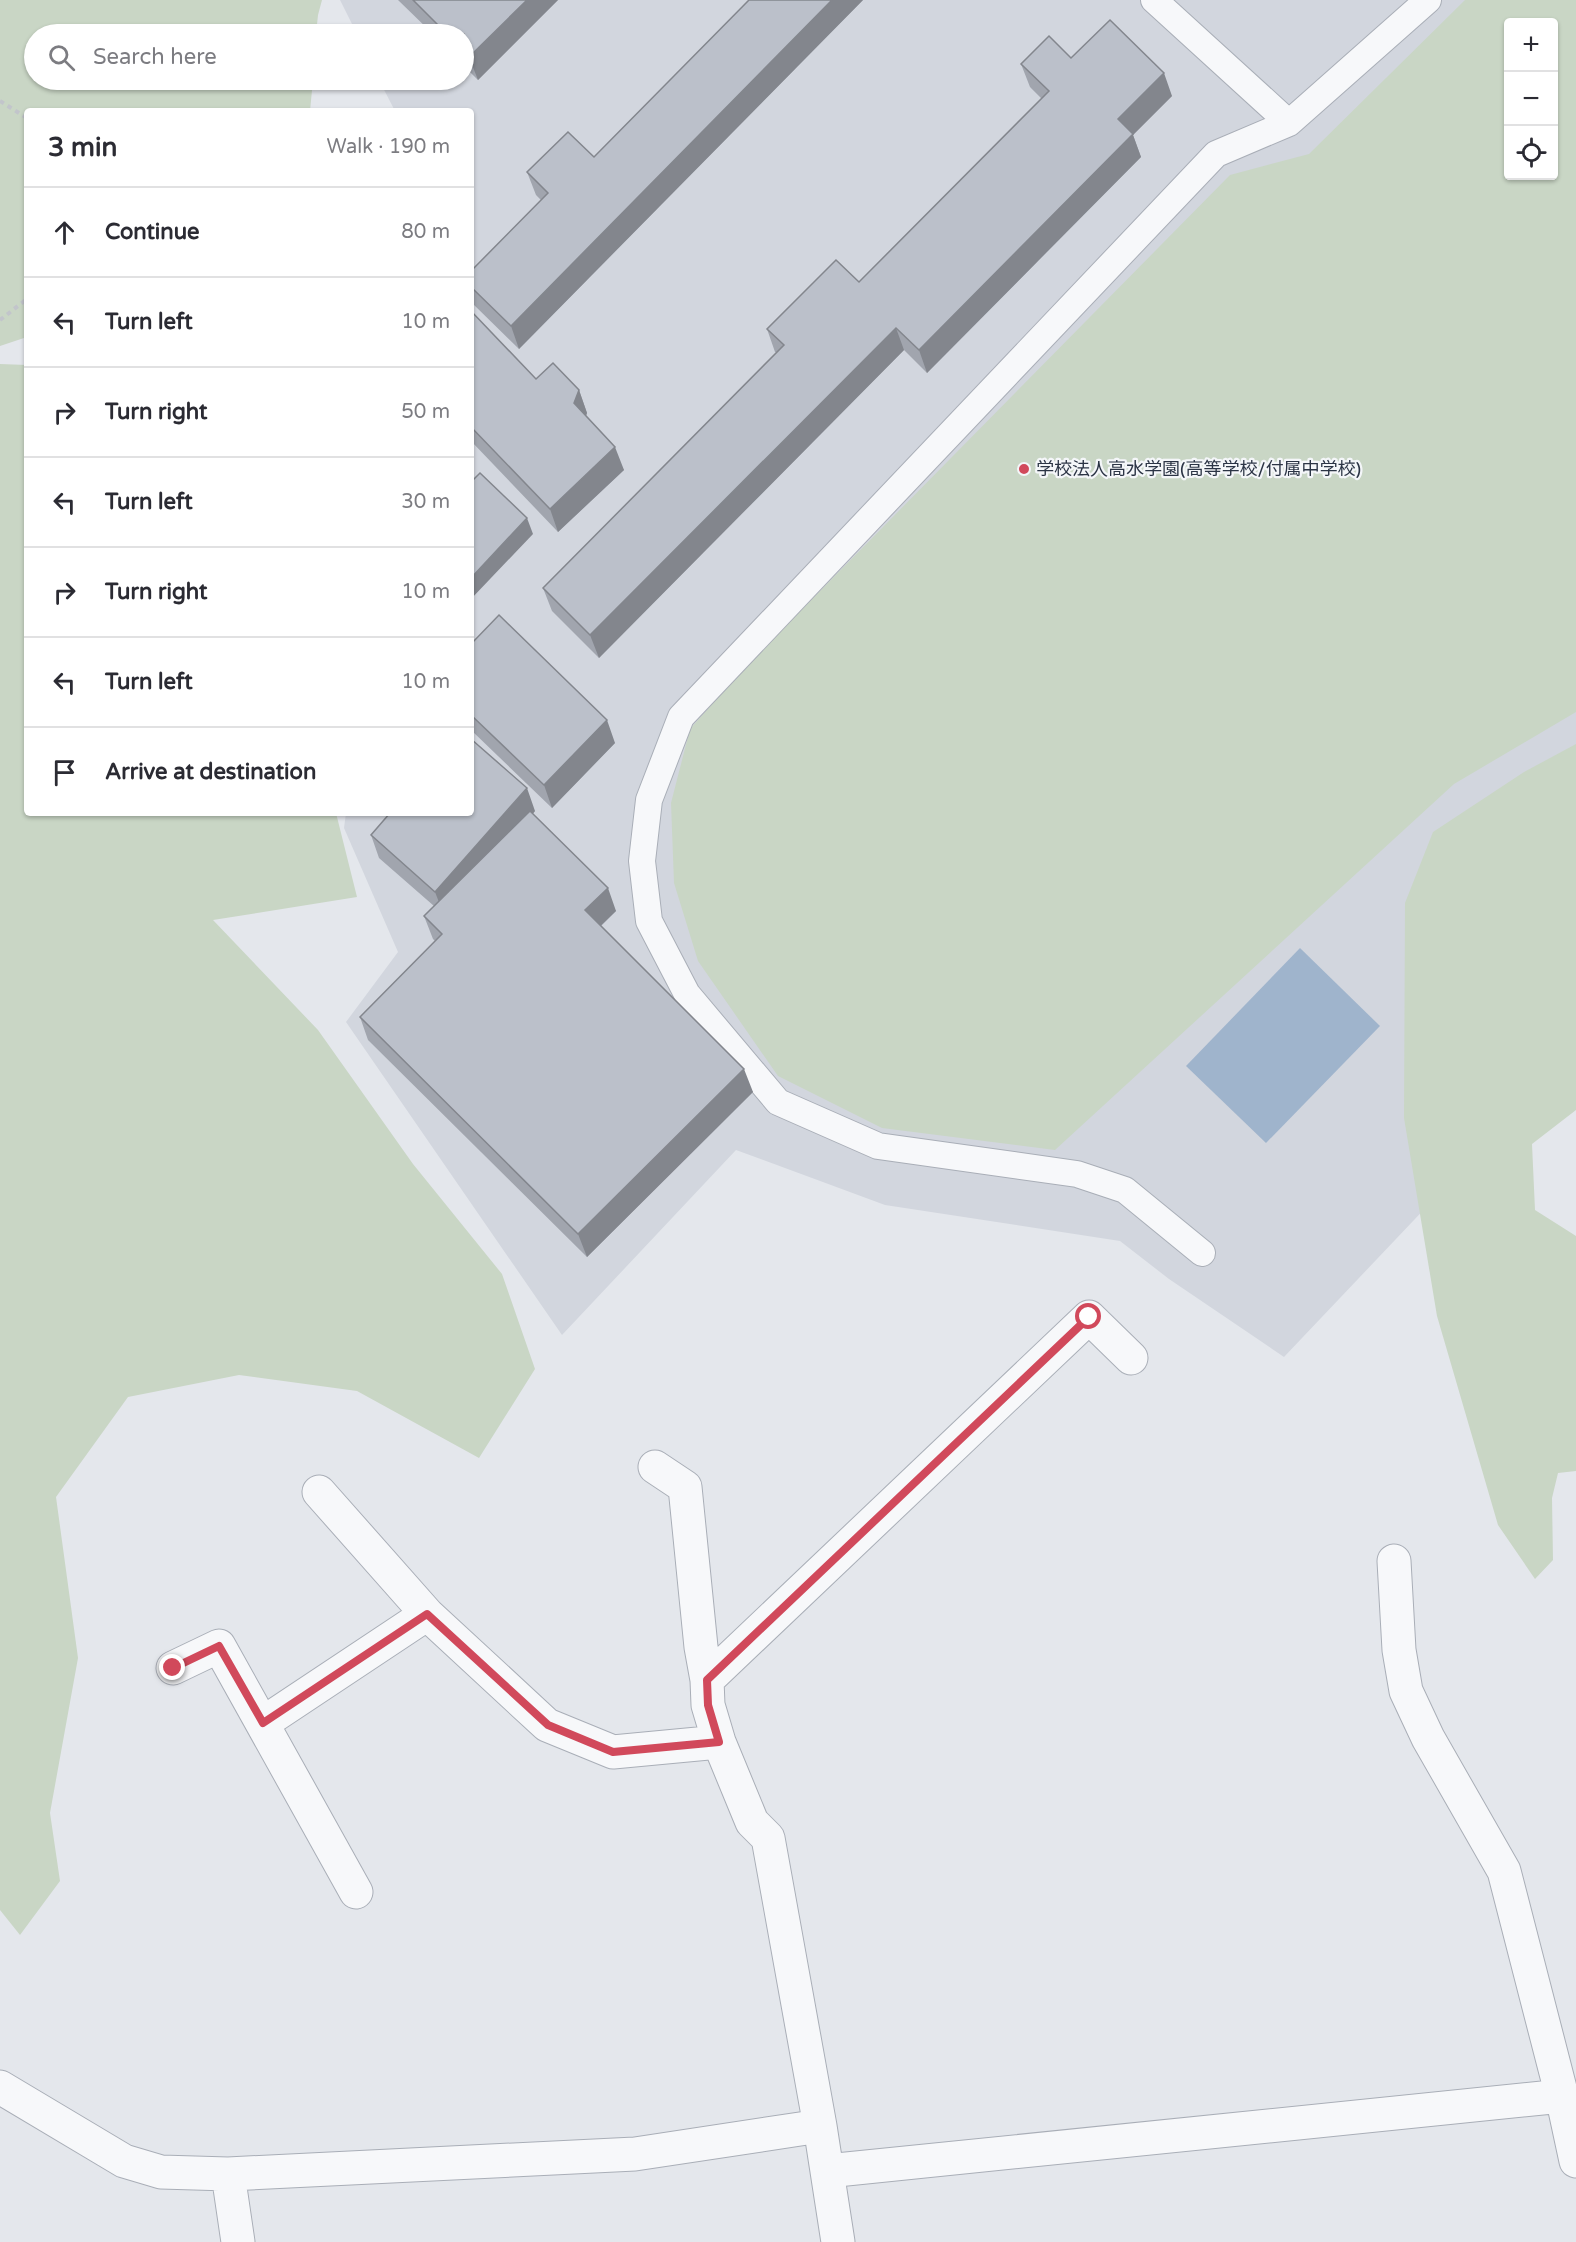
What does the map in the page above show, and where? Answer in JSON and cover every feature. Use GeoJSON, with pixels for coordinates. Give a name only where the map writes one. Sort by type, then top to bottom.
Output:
{"type":"FeatureCollection","features":[{"type":"Feature","properties":{"kind":"street"},"geometry":{"type":"LineString","coordinates":[[707,1680],[1089,1317],[1131,1358]]}},
{"type":"Feature","properties":{"kind":"street"},"geometry":{"type":"LineString","coordinates":[[656,1467],[685,1487],[708,1705],[719,1742],[752,1822],[768,1838],[820,2126],[838,2242]]}},
{"type":"Feature","properties":{"kind":"street"},"geometry":{"type":"LineString","coordinates":[[320,1492],[427,1614],[548,1725],[613,1752],[719,1742]]}},
{"type":"Feature","properties":{"kind":"street"},"geometry":{"type":"LineString","coordinates":[[1394,1561],[1399,1650],[1406,1690],[1428,1738],[1504,1871],[1562,2096],[1576,2161]]}},
{"type":"Feature","properties":{"kind":"street"},"geometry":{"type":"LineString","coordinates":[[263,1723],[427,1614]]}},
{"type":"Feature","properties":{"kind":"street"},"geometry":{"type":"LineString","coordinates":[[173,1668],[219,1646],[356,1892]]}},
{"type":"Feature","properties":{"kind":"street"},"geometry":{"type":"LineString","coordinates":[[0,2087],[124,2161],[161,2172],[228,2174],[634,2154],[820,2126]]}},
{"type":"Feature","properties":{"kind":"street"},"geometry":{"type":"LineString","coordinates":[[827,2171],[1562,2096]]}},
{"type":"Feature","properties":{"kind":"street"},"geometry":{"type":"LineString","coordinates":[[228,2174],[238,2242]]}},
{"type":"Feature","properties":{"kind":"lane"},"geometry":{"type":"LineString","coordinates":[[1154,0],[1289,123]]}},
{"type":"Feature","properties":{"kind":"lane"},"geometry":{"type":"LineString","coordinates":[[1202,1253],[1125,1190],[1077,1174],[878,1146],[778,1102],[687,994],[650,921],[642,861],[650,800],[681,717],[1216,154],[1289,123],[1428,0]]}},
{"type":"Feature","properties":{"kind":"path"},"geometry":{"type":"LineString","coordinates":[[0,101],[24,116]]}},
{"type":"Feature","properties":{"kind":"path"},"geometry":{"type":"LineString","coordinates":[[0,320],[24,301]]}},
{"type":"Feature","properties":{"kind":"shaded area","name":"学校法人高水学園(高等学校/付属中学校)"},"geometry":{"type":"Polygon","coordinates":[[[340,0],[1576,0],[1576,763],[1433,1200],[1284,1357],[1169,1279],[1120,1241],[885,1205],[736,1150],[562,1335],[346,1022],[398,952],[344,828],[346,816],[474,816],[474,108],[393,108],[384,90],[474,90],[474,24],[352,24],[340,0]]]}},
{"type":"Feature","properties":{"kind":"green space"},"geometry":{"type":"Polygon","coordinates":[[[0,0],[322,0],[317,24],[24,24],[24,90],[312,90],[310,108],[24,108],[24,338],[0,346],[0,0]]]}},
{"type":"Feature","properties":{"kind":"green space"},"geometry":{"type":"Polygon","coordinates":[[[1465,0],[1576,0],[1576,712],[1454,784],[1055,1150],[882,1128],[778,1076],[698,961],[674,883],[671,803],[690,729],[743,669],[1230,175],[1309,154],[1465,0]]]}},
{"type":"Feature","properties":{"kind":"green space"},"geometry":{"type":"Polygon","coordinates":[[[0,364],[24,365],[24,816],[337,816],[357,897],[213,920],[318,1030],[413,1164],[502,1274],[535,1369],[479,1458],[357,1391],[239,1375],[128,1397],[56,1497],[78,1658],[50,1813],[60,1881],[20,1935],[0,1910],[0,364]]]}},
{"type":"Feature","properties":{"kind":"green space"},"geometry":{"type":"Polygon","coordinates":[[[1576,744],[1576,1110],[1532,1144],[1535,1210],[1576,1236],[1576,1471],[1558,1473],[1552,1498],[1553,1560],[1535,1579],[1498,1525],[1437,1316],[1404,1118],[1405,903],[1433,832],[1524,772],[1576,744]]]}},
{"type":"Feature","properties":{"kind":"water"},"geometry":{"type":"Polygon","coordinates":[[[1300,948],[1380,1026],[1266,1143],[1186,1066],[1300,948]]]}},
{"type":"Feature","properties":{"kind":"building"},"geometry":{"type":"Polygon","coordinates":[[[413,0],[527,0],[474,52],[474,24],[437,24],[413,0]]]}},
{"type":"Feature","properties":{"kind":"building"},"geometry":{"type":"Polygon","coordinates":[[[749,0],[832,0],[511,326],[474,290],[474,268],[548,193],[527,172],[568,132],[594,157],[749,0]]]}},
{"type":"Feature","properties":{"kind":"building"},"geometry":{"type":"Polygon","coordinates":[[[1110,20],[1164,73],[1118,119],[1133,134],[919,350],[896,328],[590,635],[543,588],[784,345],[767,329],[836,260],[859,282],[1049,91],[1021,64],[1049,36],[1071,58],[1110,20]]]}},
{"type":"Feature","properties":{"kind":"building"},"geometry":{"type":"Polygon","coordinates":[[[474,314],[536,379],[553,363],[579,390],[574,403],[615,447],[550,509],[474,430],[474,314]]]}},
{"type":"Feature","properties":{"kind":"building"},"geometry":{"type":"Polygon","coordinates":[[[480,473],[527,518],[474,575],[474,479],[480,473]]]}},
{"type":"Feature","properties":{"kind":"building"},"geometry":{"type":"Polygon","coordinates":[[[499,615],[607,720],[544,785],[474,718],[474,641],[499,615]]]}},
{"type":"Feature","properties":{"kind":"building"},"geometry":{"type":"Polygon","coordinates":[[[474,742],[527,788],[435,892],[371,835],[387,816],[474,816],[474,742]]]}},
{"type":"Feature","properties":{"kind":"building"},"geometry":{"type":"Polygon","coordinates":[[[530,811],[608,888],[585,910],[744,1069],[578,1234],[360,1017],[442,934],[424,916],[530,811]]]}},
{"type":"Feature","properties":{"kind":"place","name":"学校法人高水学園(高等学校/付属中学校)"},"geometry":{"type":"Point","coordinates":[1024,469]}},
{"type":"Feature","properties":{"kind":"route"},"geometry":{"type":"LineString","coordinates":[[173,1668],[219,1646],[263,1723],[427,1614],[548,1725],[613,1752],[719,1742],[708,1705],[707,1680],[1089,1317]]}}]}
